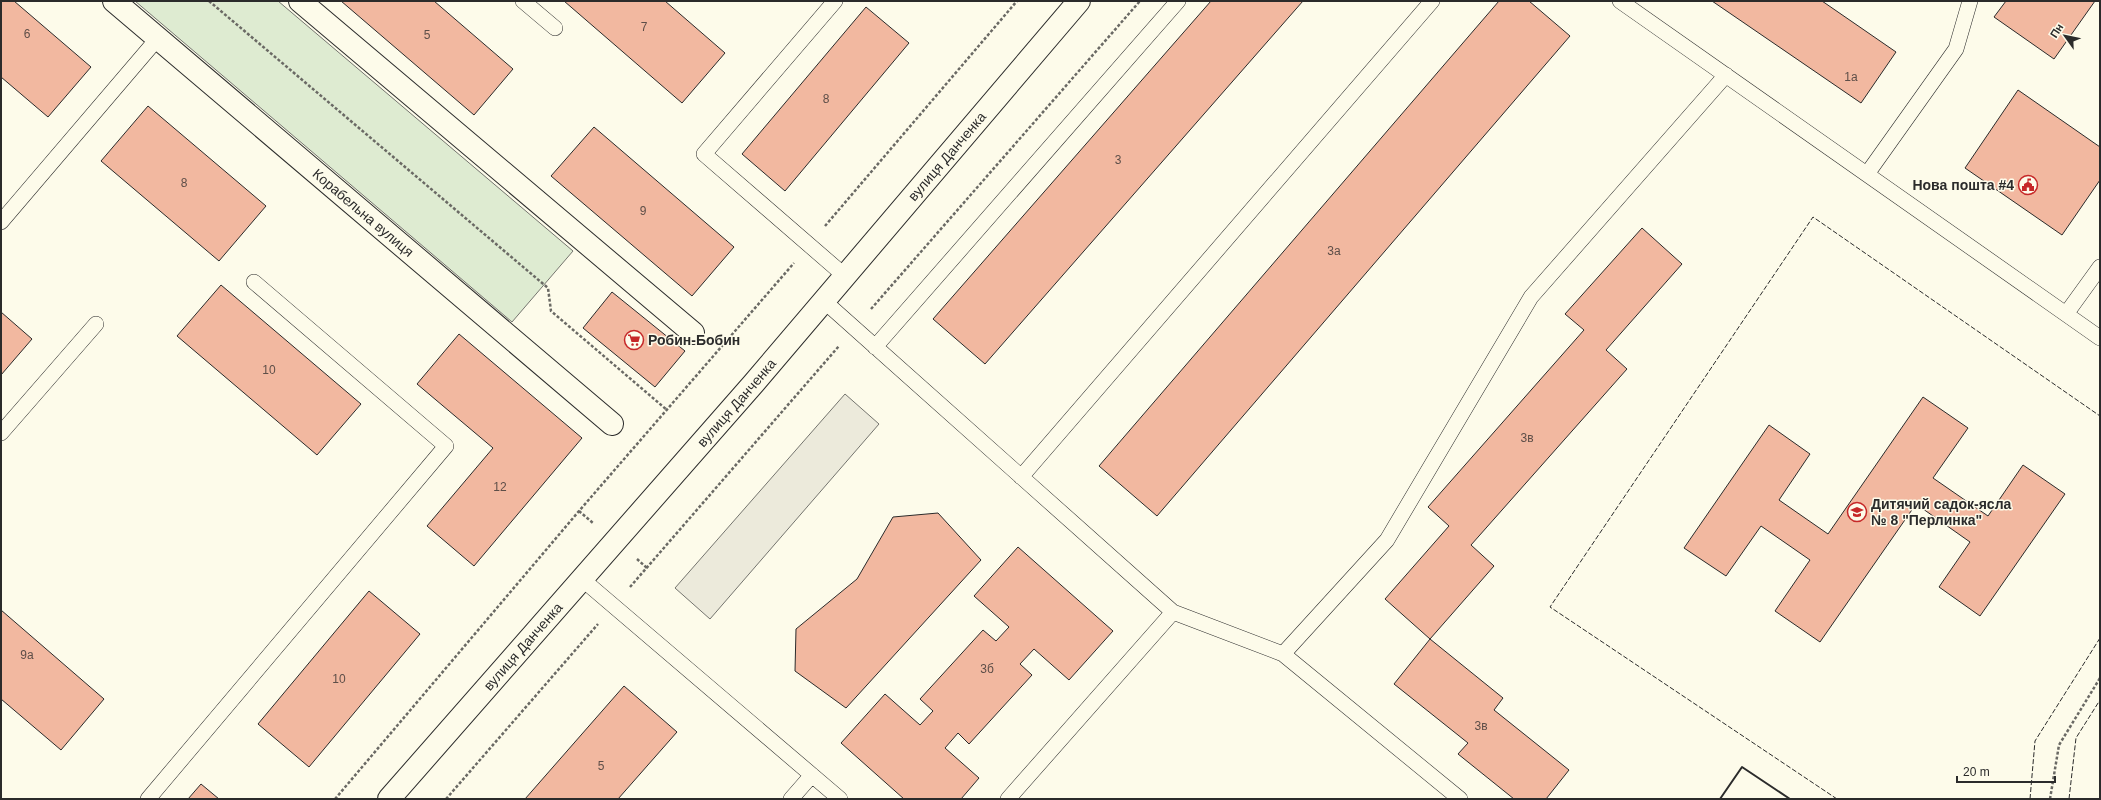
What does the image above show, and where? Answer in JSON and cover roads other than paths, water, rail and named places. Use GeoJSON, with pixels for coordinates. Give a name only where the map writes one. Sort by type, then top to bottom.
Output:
{"type":"FeatureCollection","features":[{"type":"Feature","properties":{"kind":"street","name":"Корабельна вулиця"},"geometry":{"type":"LineString","coordinates":[[114,1],[612,424]]}},
{"type":"Feature","properties":{"kind":"street"},"geometry":{"type":"LineString","coordinates":[[300,1],[693,332]]}},
{"type":"Feature","properties":{"kind":"street","name":"вулиця Данченка"},"geometry":{"type":"LineString","coordinates":[[389,799],[754,383],[1079,1]]}},
{"type":"Feature","properties":{"kind":"lane"},"geometry":{"type":"LineString","coordinates":[[523,1],[554,28]]}},
{"type":"Feature","properties":{"kind":"lane"},"geometry":{"type":"LineString","coordinates":[[835,1],[704,154],[845,276]]}},
{"type":"Feature","properties":{"kind":"lane"},"geometry":{"type":"LineString","coordinates":[[874,347],[1178,1]]}},
{"type":"Feature","properties":{"kind":"lane"},"geometry":{"type":"LineString","coordinates":[[1021,477],[1432,1]]}},
{"type":"Feature","properties":{"kind":"lane"},"geometry":{"type":"LineString","coordinates":[[1620,1],[2100,338]]}},
{"type":"Feature","properties":{"kind":"lane"},"geometry":{"type":"LineString","coordinates":[[1867,174],[1956,49],[1970,1]]}},
{"type":"Feature","properties":{"kind":"lane"},"geometry":{"type":"LineString","coordinates":[[1,222],[158,38]]}},
{"type":"Feature","properties":{"kind":"lane"},"geometry":{"type":"LineString","coordinates":[[1283,654],[1387,540],[1531,297],[1726,75]]}},
{"type":"Feature","properties":{"kind":"lane"},"geometry":{"type":"LineString","coordinates":[[2066,314],[2100,267]]}},
{"type":"Feature","properties":{"kind":"lane"},"geometry":{"type":"LineString","coordinates":[[148,799],[446,446],[254,282]]}},
{"type":"Feature","properties":{"kind":"lane"},"geometry":{"type":"LineString","coordinates":[[824,301],[1172,612],[1283,654],[1460,799]]}},
{"type":"Feature","properties":{"kind":"lane"},"geometry":{"type":"LineString","coordinates":[[1,433],[96,324]]}},
{"type":"Feature","properties":{"kind":"lane"},"geometry":{"type":"LineString","coordinates":[[582,579],[840,799]]}},
{"type":"Feature","properties":{"kind":"lane"},"geometry":{"type":"LineString","coordinates":[[1008,799],[1172,612]]}},
{"type":"Feature","properties":{"kind":"lane"},"geometry":{"type":"LineString","coordinates":[[791,799],[812,775]]}},
{"type":"Feature","properties":{"kind":"place","name":"Нова пошта #4"},"geometry":{"type":"Point","coordinates":[2028,185]}},
{"type":"Feature","properties":{"kind":"place","name":"Робин-Бобин"},"geometry":{"type":"Point","coordinates":[634,340]}},
{"type":"Feature","properties":{"kind":"place","name":"Дитячий садок-ясла № 8 \"Перлинка\""},"geometry":{"type":"Point","coordinates":[1857,512]}}]}
